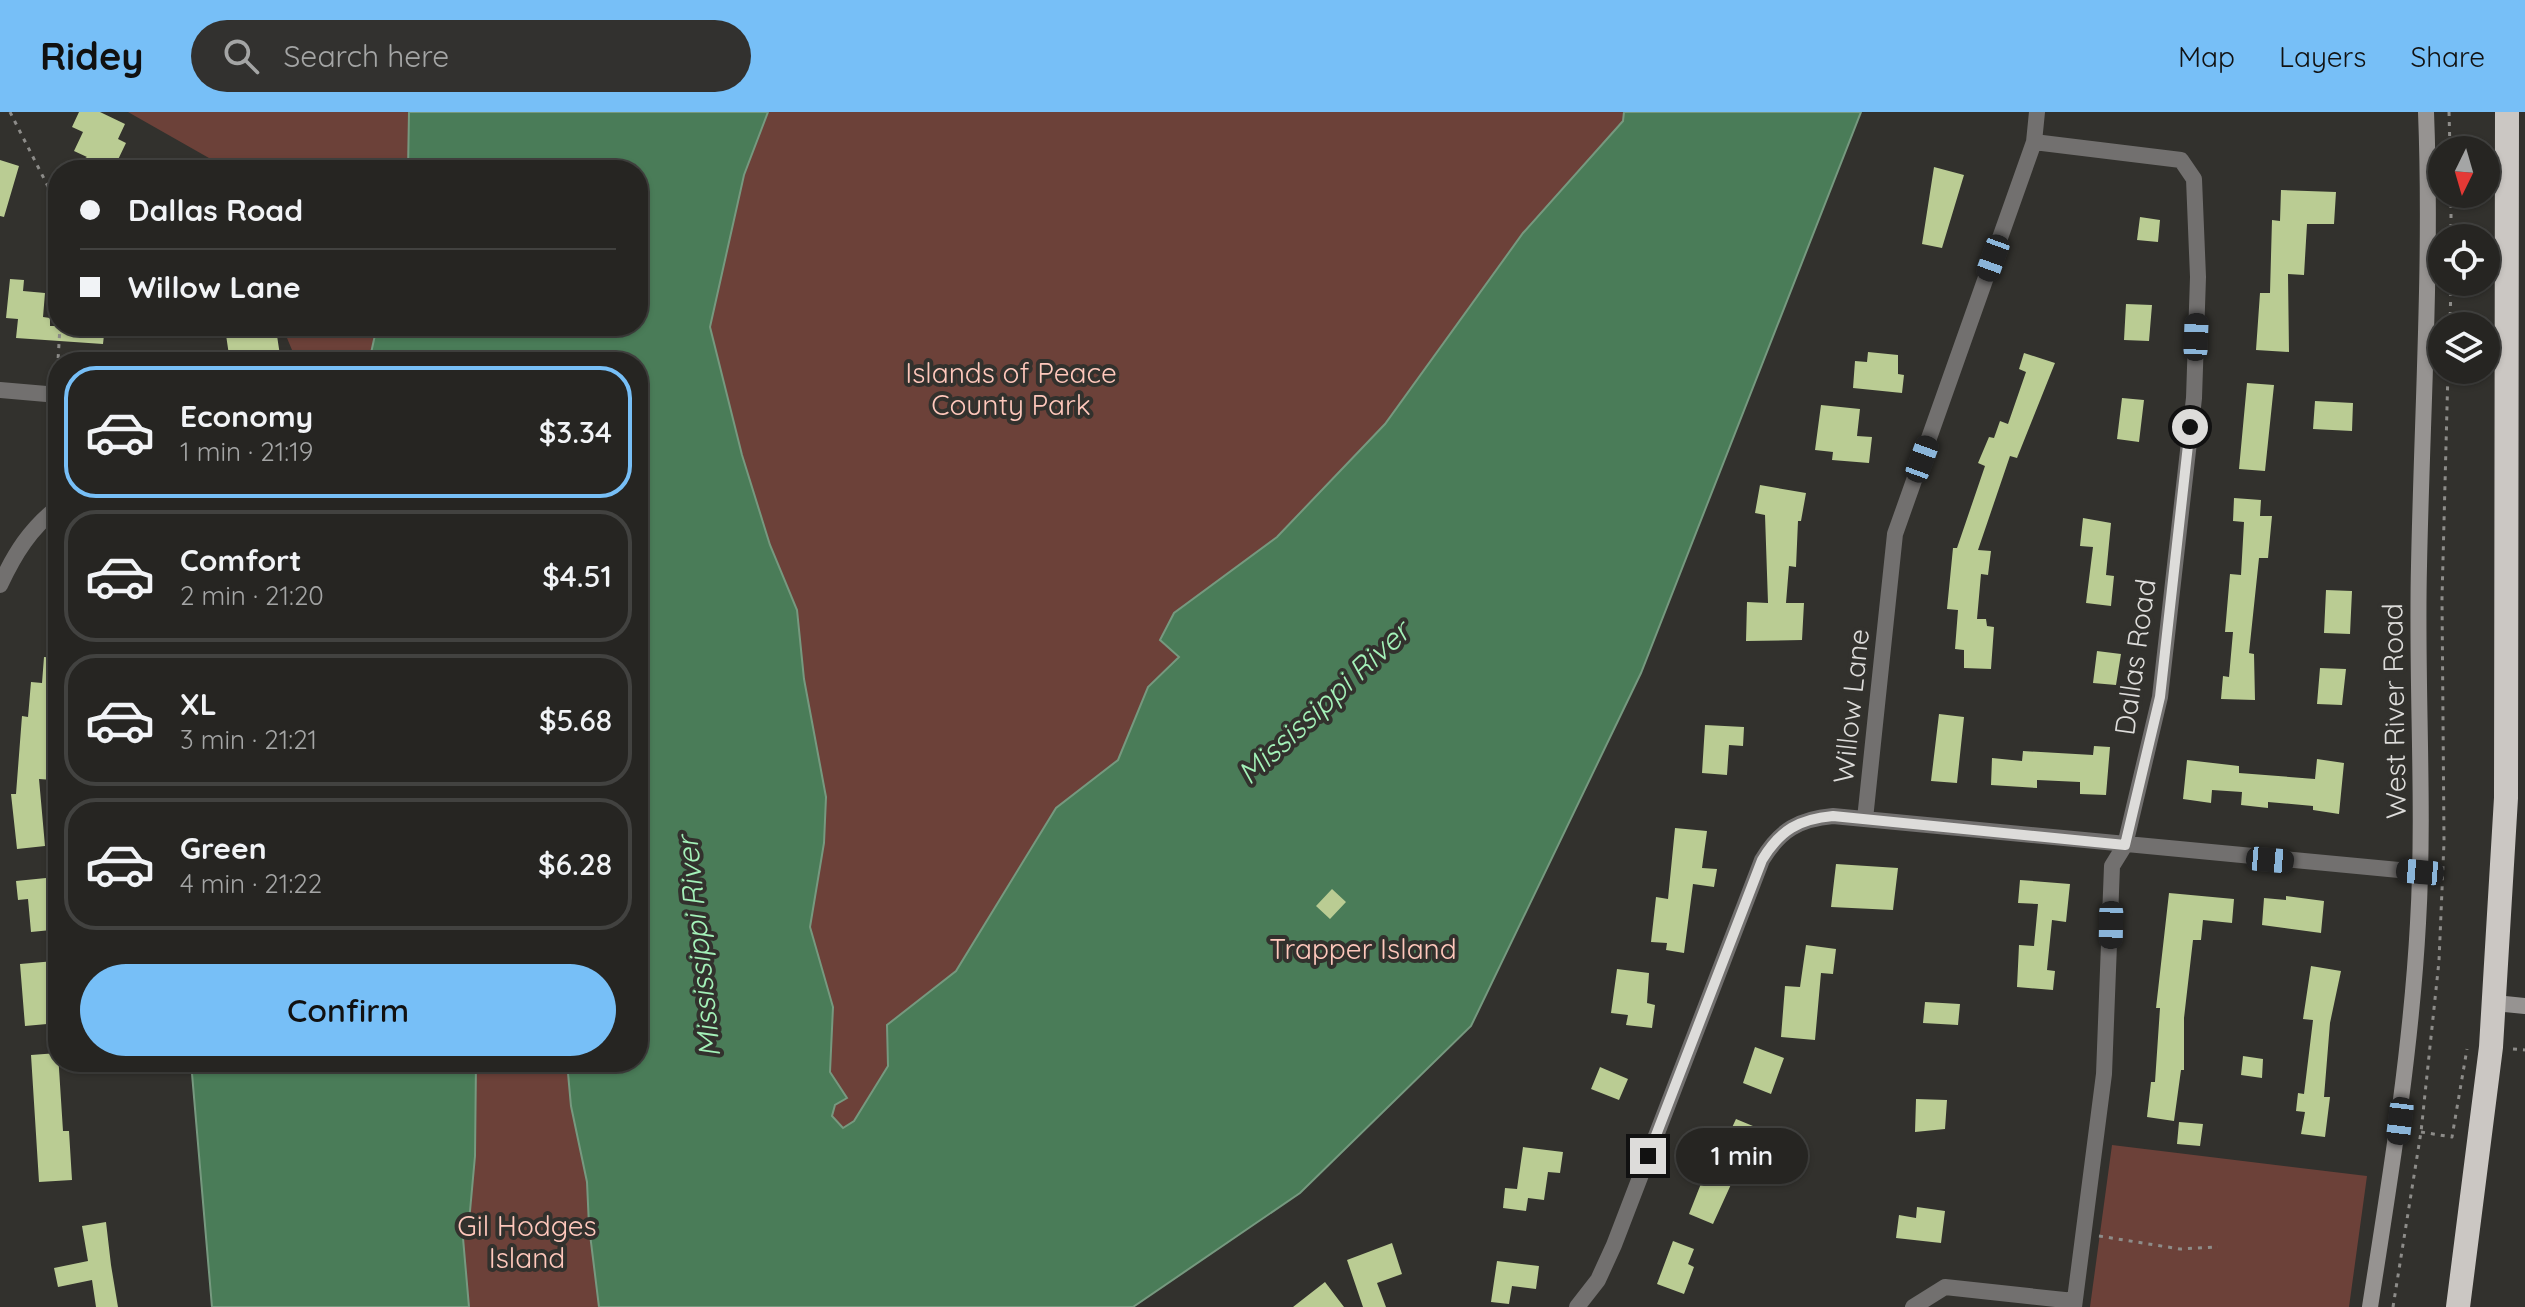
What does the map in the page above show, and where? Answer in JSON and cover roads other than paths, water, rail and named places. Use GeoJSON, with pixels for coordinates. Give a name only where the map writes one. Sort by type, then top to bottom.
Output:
{"type":"FeatureCollection","features":[{"type":"Feature","properties":{"kind":"highway"},"geometry":{"type":"LineString","coordinates":[[2458,1307],[2495,1003],[2503,880],[2509,691],[2507,112]]}},
{"type":"Feature","properties":{"kind":"street","name":"Willow Lane"},"geometry":{"type":"LineString","coordinates":[[1577,1307],[1598,1280],[1614,1245],[1762,860],[1774,840],[1791,826],[1833,816],[1865,819],[1895,534],[2034,142],[2037,112]]}},
{"type":"Feature","properties":{"kind":"street","name":"West River Road"},"geometry":{"type":"LineString","coordinates":[[2370,1307],[2402,1108],[2420,872],[2418,570],[2429,218],[2426,112]]}},
{"type":"Feature","properties":{"kind":"street","name":"Dallas Road"},"geometry":{"type":"LineString","coordinates":[[2034,142],[2181,160],[2194,179],[2198,277],[2194,398],[2160,697],[2125,845],[2112,866],[2104,1074],[2074,1304]]}},
{"type":"Feature","properties":{"kind":"street"},"geometry":{"type":"LineString","coordinates":[[0,390],[48,394]]}},
{"type":"Feature","properties":{"kind":"street"},"geometry":{"type":"LineString","coordinates":[[0,585],[16,552],[48,515]]}},
{"type":"Feature","properties":{"kind":"street"},"geometry":{"type":"LineString","coordinates":[[1865,819],[2420,872]]}},
{"type":"Feature","properties":{"kind":"street"},"geometry":{"type":"LineString","coordinates":[[2495,1003],[2525,1006]]}},
{"type":"Feature","properties":{"kind":"street"},"geometry":{"type":"LineString","coordinates":[[1913,1307],[1945,1287],[2074,1304]]}},
{"type":"Feature","properties":{"kind":"water","name":"Mississippi River"},"geometry":{"type":"Polygon","coordinates":[[[409,112],[768,112],[744,175],[710,327],[742,455],[770,545],[797,610],[804,679],[826,797],[824,843],[810,927],[833,1007],[830,1072],[847,1098],[835,1105],[832,1116],[843,1128],[854,1121],[888,1066],[887,1025],[956,971],[1056,808],[1118,760],[1148,687],[1179,657],[1160,640],[1174,613],[1277,537],[1385,424],[1523,233],[1623,121],[1624,112],[1861,112],[1641,673],[1471,1026],[1300,1193],[1133,1307],[599,1307],[587,1182],[571,1106],[568,1072],[648,1072],[648,352],[371,352],[375,336],[648,336],[648,160],[408,160],[409,112]]]}},
{"type":"Feature","properties":{"kind":"water"},"geometry":{"type":"Polygon","coordinates":[[[192,1072],[476,1072],[475,1156],[470,1211],[463,1238],[469,1307],[212,1307],[192,1072]]]}},
{"type":"Feature","properties":{"kind":"park label","name":"Islands of Peace County Park"},"geometry":{"type":"Point","coordinates":[1011,389]}},
{"type":"Feature","properties":{"kind":"park label","name":"Trapper Island"},"geometry":{"type":"Point","coordinates":[1363,949]}},
{"type":"Feature","properties":{"kind":"park label","name":"Gil Hodges Island"},"geometry":{"type":"Point","coordinates":[527,1242]}}]}
